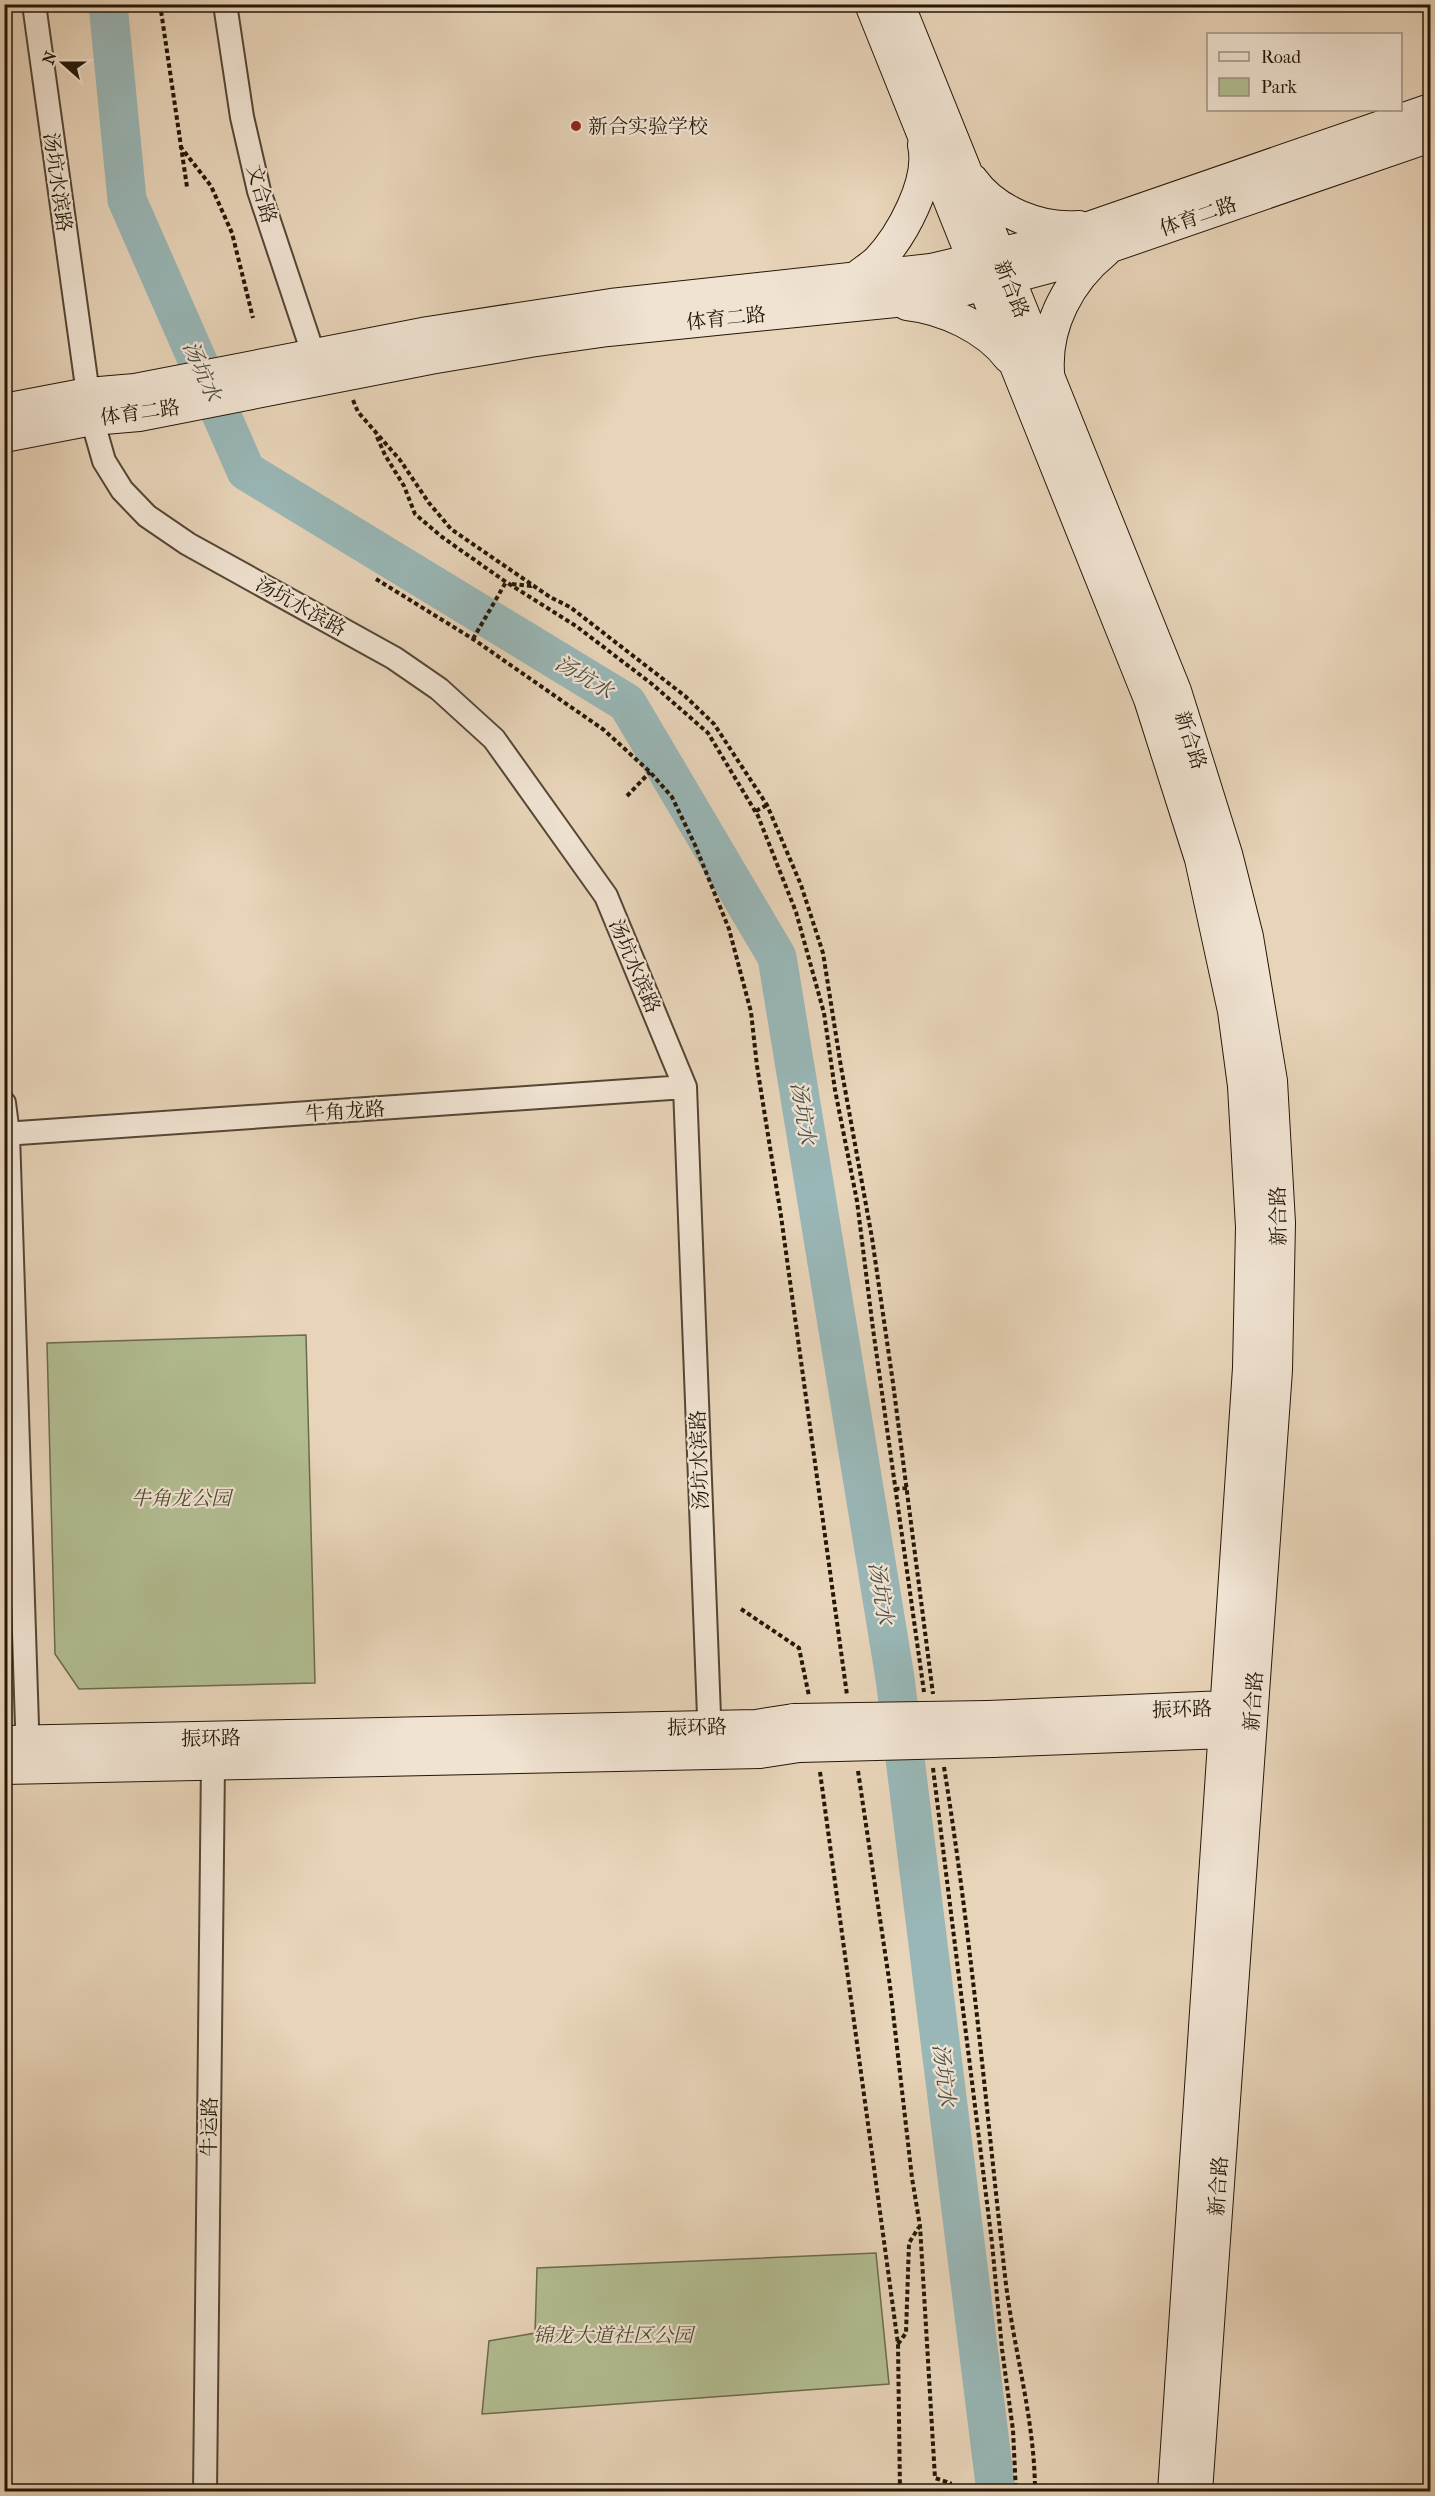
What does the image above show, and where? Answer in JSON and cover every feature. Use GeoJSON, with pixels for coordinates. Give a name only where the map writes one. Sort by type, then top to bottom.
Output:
{"type":"FeatureCollection","features":[{"type":"Feature","properties":{"kind":"street","name":"汤坑水滨路"},"geometry":{"type":"LineString","coordinates":[[34,4],[90,406],[104,461],[122,490],[147,516],[188,544],[394,658],[439,689],[494,739],[606,896],[686,1087],[709,1740]]}},
{"type":"Feature","properties":{"kind":"street","name":"文合路"},"geometry":{"type":"LineString","coordinates":[[225,4],[242,117],[259,191],[317,367]]}},
{"type":"Feature","properties":{"kind":"street","name":"新合路"},"geometry":{"type":"LineString","coordinates":[[871,4],[921,130],[1048,379],[1175,691],[1201,770],[1247,937],[1271,1082],[1277,1158],[1279,1300],[1276,1370],[1234,1720],[1174,2492]]}},
{"type":"Feature","properties":{"kind":"street","name":"新合路"},"geometry":{"type":"LineString","coordinates":[[898,4],[963,168],[1016,366],[1150,699],[1200,859],[1234,1011],[1244,1086],[1249,1158],[1252,1300],[1196,2492]]}},
{"type":"Feature","properties":{"kind":"street","name":"体育二路"},"geometry":{"type":"LineString","coordinates":[[317,367],[428,333],[611,305],[931,270],[1056,265],[1102,236],[1431,110]]}},
{"type":"Feature","properties":{"kind":"street"},"geometry":{"type":"LineString","coordinates":[[855,279],[876,262],[907,220],[924,172],[926,152],[921,130]]}},
{"type":"Feature","properties":{"kind":"street","name":"体育二路"},"geometry":{"type":"LineString","coordinates":[[1102,236],[1431,136]]}},
{"type":"Feature","properties":{"kind":"street"},"geometry":{"type":"LineString","coordinates":[[963,168],[980,191],[998,205],[1021,217],[1045,225],[1102,236],[1093,261],[1077,280],[1062,305],[1052,331],[1047,354],[1048,379]]}},
{"type":"Feature","properties":{"kind":"street","name":"体育二路"},"geometry":{"type":"LineString","coordinates":[[4,411],[137,402],[317,367],[608,330],[935,297],[991,269]]}},
{"type":"Feature","properties":{"kind":"street"},"geometry":{"type":"LineString","coordinates":[[885,302],[912,305],[958,319],[1000,346],[1016,366]]}},
{"type":"Feature","properties":{"kind":"street","name":"体育二路"},"geometry":{"type":"LineString","coordinates":[[4,436],[90,406]]}},
{"type":"Feature","properties":{"kind":"street","name":"牛角龙路"},"geometry":{"type":"LineString","coordinates":[[6,1134],[686,1087]]}},
{"type":"Feature","properties":{"kind":"street"},"geometry":{"type":"LineString","coordinates":[[4,1103],[16,1755]]}},
{"type":"Feature","properties":{"kind":"street","name":"振环路"},"geometry":{"type":"LineString","coordinates":[[16,1755],[709,1740],[760,1752],[801,1723],[991,1729],[1234,1720]]}},
{"type":"Feature","properties":{"kind":"street","name":"振环路"},"geometry":{"type":"LineString","coordinates":[[16,1755],[213,1763],[709,1740]]}},
{"type":"Feature","properties":{"kind":"street","name":"牛运路"},"geometry":{"type":"LineString","coordinates":[[205,2492],[213,1763]]}},
{"type":"Feature","properties":{"kind":"path"},"geometry":{"type":"LineString","coordinates":[[160,4],[187,187]]}},
{"type":"Feature","properties":{"kind":"path"},"geometry":{"type":"LineString","coordinates":[[180,146],[212,186],[232,233],[252,318]]}},
{"type":"Feature","properties":{"kind":"path"},"geometry":{"type":"LineString","coordinates":[[351,396],[358,412],[400,460],[429,503],[451,529],[532,585],[570,607],[685,696],[714,724],[767,804],[790,855],[823,954],[866,1201],[907,1488],[934,1701]]}},
{"type":"Feature","properties":{"kind":"path"},"geometry":{"type":"LineString","coordinates":[[375,432],[385,455],[404,486],[415,514],[442,537],[507,583],[576,626],[652,684],[708,732],[756,811],[796,912],[824,1013],[835,1090],[857,1201],[924,1693]]}},
{"type":"Feature","properties":{"kind":"path"},"geometry":{"type":"LineString","coordinates":[[376,579],[473,639],[604,730],[650,772],[672,796],[695,846],[729,929],[751,1012],[848,1701]]}},
{"type":"Feature","properties":{"kind":"path"},"geometry":{"type":"LineString","coordinates":[[507,583],[532,585]]}},
{"type":"Feature","properties":{"kind":"path"},"geometry":{"type":"LineString","coordinates":[[473,639],[507,583]]}},
{"type":"Feature","properties":{"kind":"path"},"geometry":{"type":"LineString","coordinates":[[627,796],[650,772]]}},
{"type":"Feature","properties":{"kind":"path"},"geometry":{"type":"LineString","coordinates":[[756,811],[767,804]]}},
{"type":"Feature","properties":{"kind":"path"},"geometry":{"type":"LineString","coordinates":[[857,1201],[866,1201]]}},
{"type":"Feature","properties":{"kind":"path"},"geometry":{"type":"LineString","coordinates":[[895,1489],[907,1488]]}},
{"type":"Feature","properties":{"kind":"path"},"geometry":{"type":"LineString","coordinates":[[741,1609],[799,1648],[801,1723]]}},
{"type":"Feature","properties":{"kind":"path"},"geometry":{"type":"LineString","coordinates":[[943,1756],[957,1847],[1010,2315],[1035,2460],[1035,2492]]}},
{"type":"Feature","properties":{"kind":"path"},"geometry":{"type":"LineString","coordinates":[[933,1763],[992,2243],[1002,2349],[1013,2430],[1016,2492]]}},
{"type":"Feature","properties":{"kind":"path"},"geometry":{"type":"LineString","coordinates":[[857,1765],[890,1986],[912,2178],[920,2226],[935,2478],[950,2483],[951,2492]]}},
{"type":"Feature","properties":{"kind":"path"},"geometry":{"type":"LineString","coordinates":[[820,1772],[898,2344],[900,2492]]}},
{"type":"Feature","properties":{"kind":"path"},"geometry":{"type":"LineString","coordinates":[[898,2344],[906,2333],[909,2243],[920,2226]]}},
{"type":"Feature","properties":{"kind":"green space","name":"牛角龙公园"},"geometry":{"type":"Polygon","coordinates":[[[306,1335],[315,1683],[79,1689],[55,1654],[47,1343],[306,1335]]]}},
{"type":"Feature","properties":{"kind":"green space","name":"锦龙大道社区公园"},"geometry":{"type":"Polygon","coordinates":[[[876,2253],[889,2384],[482,2414],[489,2341],[535,2333],[537,2268],[876,2253]]]}},
{"type":"Feature","properties":{"kind":"waterway","name":"汤坑水"},"geometry":{"type":"LineString","coordinates":[[108,4],[127,200],[246,471],[627,703],[777,957],[895,1678],[996,2492]]}},
{"type":"Feature","properties":{"kind":"place","name":"新合实验学校"},"geometry":{"type":"Point","coordinates":[576,126]}}]}
